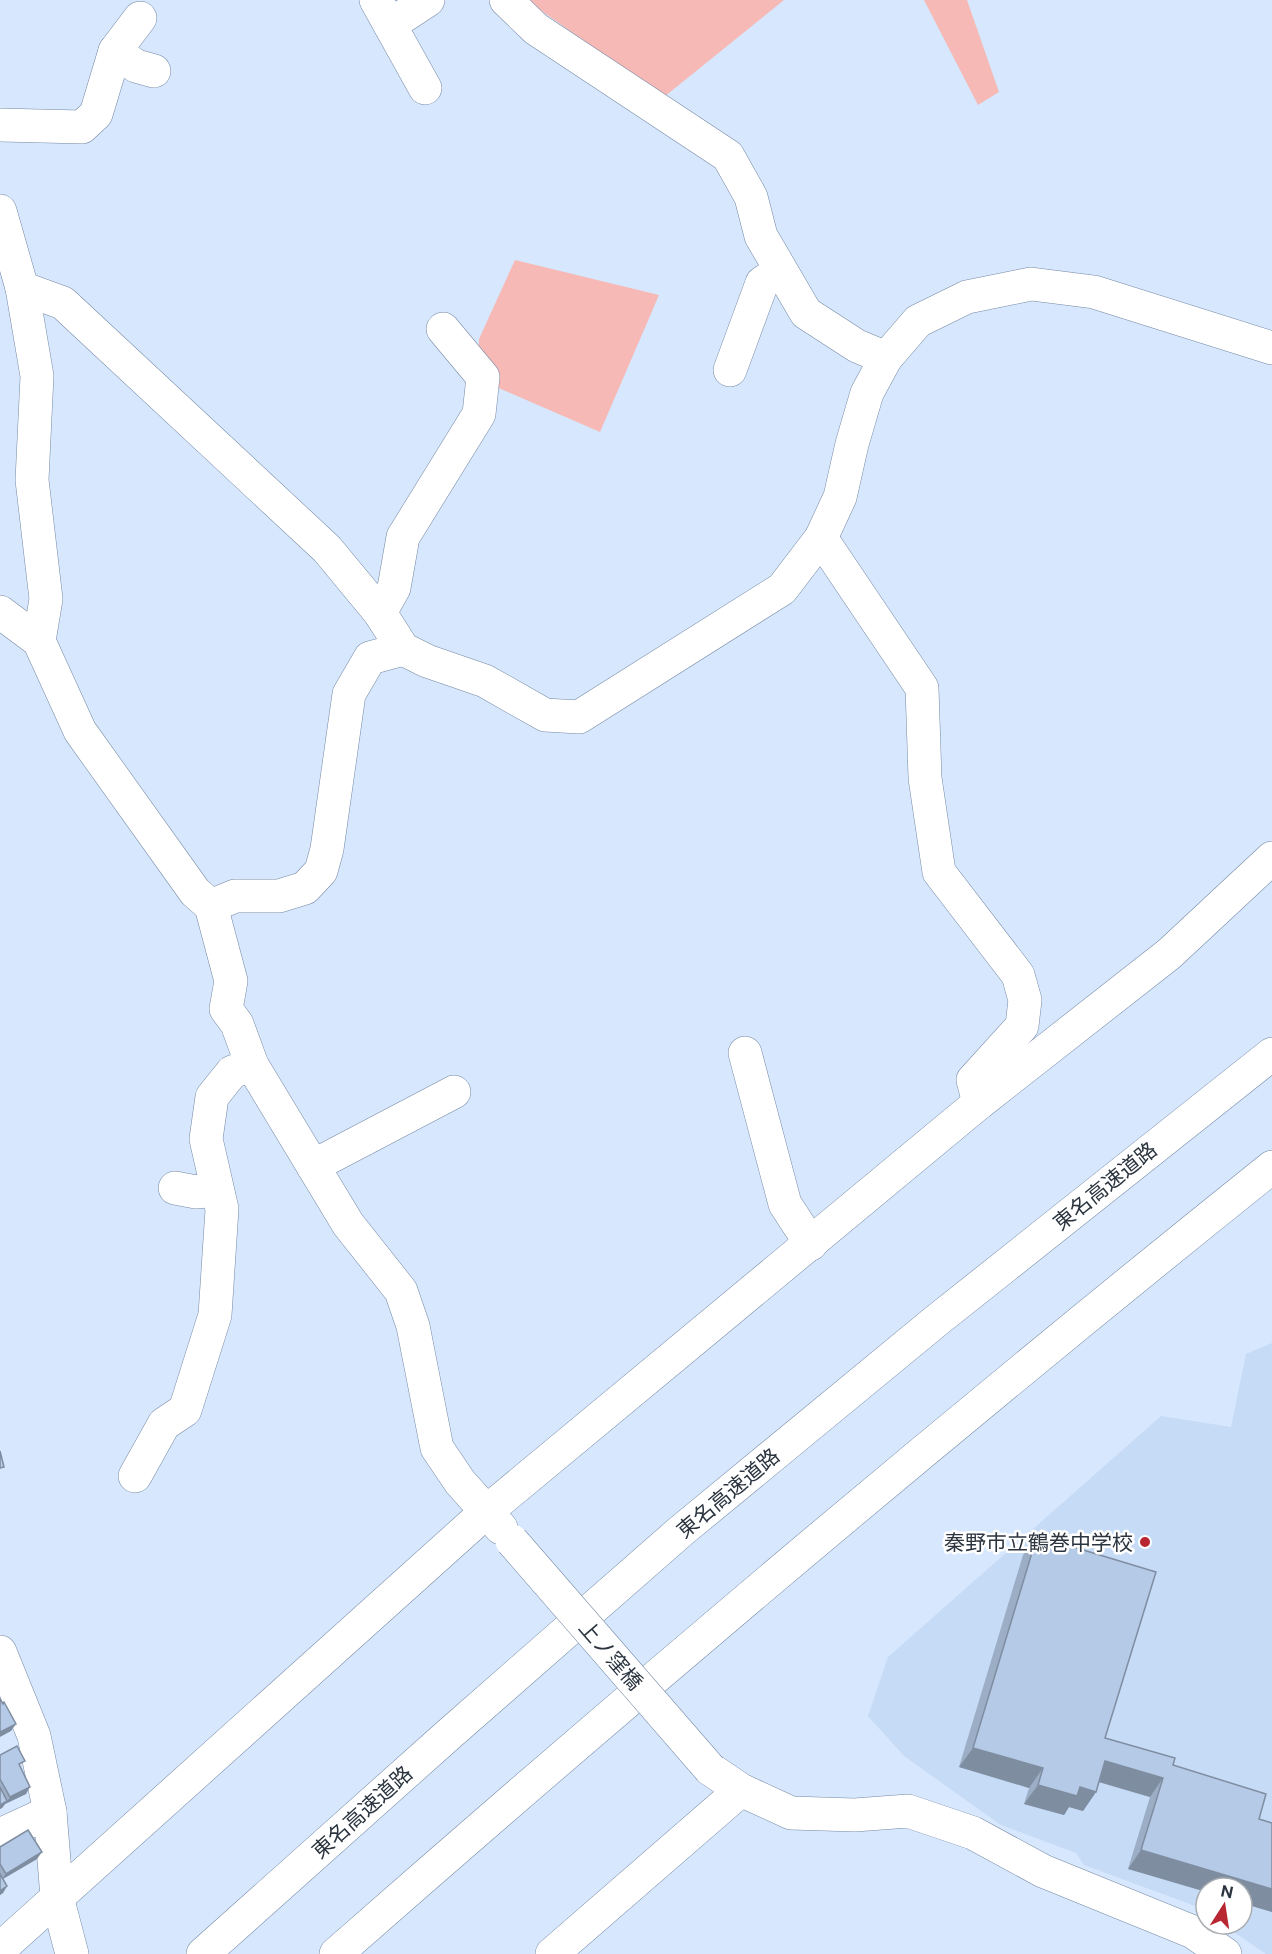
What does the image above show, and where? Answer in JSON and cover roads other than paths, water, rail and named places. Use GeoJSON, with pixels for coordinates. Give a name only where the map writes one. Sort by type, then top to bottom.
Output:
{"type":"FeatureCollection","features":[{"type":"Feature","properties":{"kind":"main road"},"geometry":{"type":"LineString","coordinates":[[425,88],[383,12],[428,0]]}},
{"type":"Feature","properties":{"kind":"main road"},"geometry":{"type":"LineString","coordinates":[[506,0],[536,29],[728,156],[752,197],[761,237],[806,313],[857,346],[886,358]]}},
{"type":"Feature","properties":{"kind":"main road"},"geometry":{"type":"LineString","coordinates":[[0,125],[82,127],[96,114],[114,51],[140,18]]}},
{"type":"Feature","properties":{"kind":"main road"},"geometry":{"type":"LineString","coordinates":[[114,51],[136,66],[154,71]]}},
{"type":"Feature","properties":{"kind":"main road"},"geometry":{"type":"LineString","coordinates":[[0,211],[22,288],[37,376],[32,480],[46,599],[39,641]]}},
{"type":"Feature","properties":{"kind":"main road"},"geometry":{"type":"LineString","coordinates":[[730,370],[762,283],[780,271]]}},
{"type":"Feature","properties":{"kind":"main road"},"geometry":{"type":"LineString","coordinates":[[22,288],[63,303],[327,549],[380,613],[403,649],[427,661],[485,681],[545,716],[579,717],[782,589],[821,538],[840,497],[867,393],[886,358],[918,321],[967,297],[1030,284],[1094,292],[1272,348]]}},
{"type":"Feature","properties":{"kind":"main road"},"geometry":{"type":"LineString","coordinates":[[380,613],[394,588],[403,537],[479,414],[483,377],[443,329]]}},
{"type":"Feature","properties":{"kind":"main road"},"geometry":{"type":"LineString","coordinates":[[821,538],[922,688],[925,778],[939,872],[1018,975],[1021,984],[1025,1000],[1022,1026],[973,1080],[979,1103]]}},
{"type":"Feature","properties":{"kind":"main road"},"geometry":{"type":"LineString","coordinates":[[0,612],[39,641],[80,731],[195,892],[211,906],[235,896],[279,896],[305,888],[321,871],[327,849],[349,694],[370,657],[403,649]]}},
{"type":"Feature","properties":{"kind":"main road"},"geometry":{"type":"LineString","coordinates":[[0,1950],[486,1512],[979,1103],[1169,954],[1272,858]]}},
{"type":"Feature","properties":{"kind":"main road","name":"上ノ窪橋"},"geometry":{"type":"LineString","coordinates":[[211,906],[231,981],[226,1009],[237,1024],[252,1065],[348,1224],[401,1291],[413,1326],[437,1448],[460,1482],[710,1769],[741,1790],[791,1813],[855,1815],[908,1811],[973,1833],[1043,1871],[1193,1932],[1225,1954]]}},
{"type":"Feature","properties":{"kind":"main road"},"geometry":{"type":"LineString","coordinates":[[745,1053],[785,1204],[811,1244]]}},
{"type":"Feature","properties":{"kind":"main road","name":"東名高速道路"},"geometry":{"type":"LineString","coordinates":[[203,1954],[681,1531],[936,1321],[1272,1054]]}},
{"type":"Feature","properties":{"kind":"main road"},"geometry":{"type":"LineString","coordinates":[[135,1476],[164,1424],[185,1410],[215,1316],[222,1209],[206,1139],[212,1097],[232,1072],[252,1065]]}},
{"type":"Feature","properties":{"kind":"main road"},"geometry":{"type":"LineString","coordinates":[[313,1166],[454,1092]]}},
{"type":"Feature","properties":{"kind":"main road"},"geometry":{"type":"LineString","coordinates":[[336,1954],[495,1814],[760,1589],[1001,1387],[1272,1167]]}},
{"type":"Feature","properties":{"kind":"main road"},"geometry":{"type":"LineString","coordinates":[[175,1188],[196,1192],[217,1190]]}},
{"type":"Feature","properties":{"kind":"main road"},"geometry":{"type":"LineString","coordinates":[[3,1671],[34,1736],[50,1812],[57,1897],[72,1954]]}},
{"type":"Feature","properties":{"kind":"main road"},"geometry":{"type":"LineString","coordinates":[[552,1954],[741,1790]]}},
{"type":"Feature","properties":{"kind":"main road"},"geometry":{"type":"LineString","coordinates":[[0,1835],[50,1812]]}},
{"type":"Feature","properties":{"kind":"place","name":"秦野市立鶴巻中学校"},"geometry":{"type":"Point","coordinates":[1145,1542]}}]}
